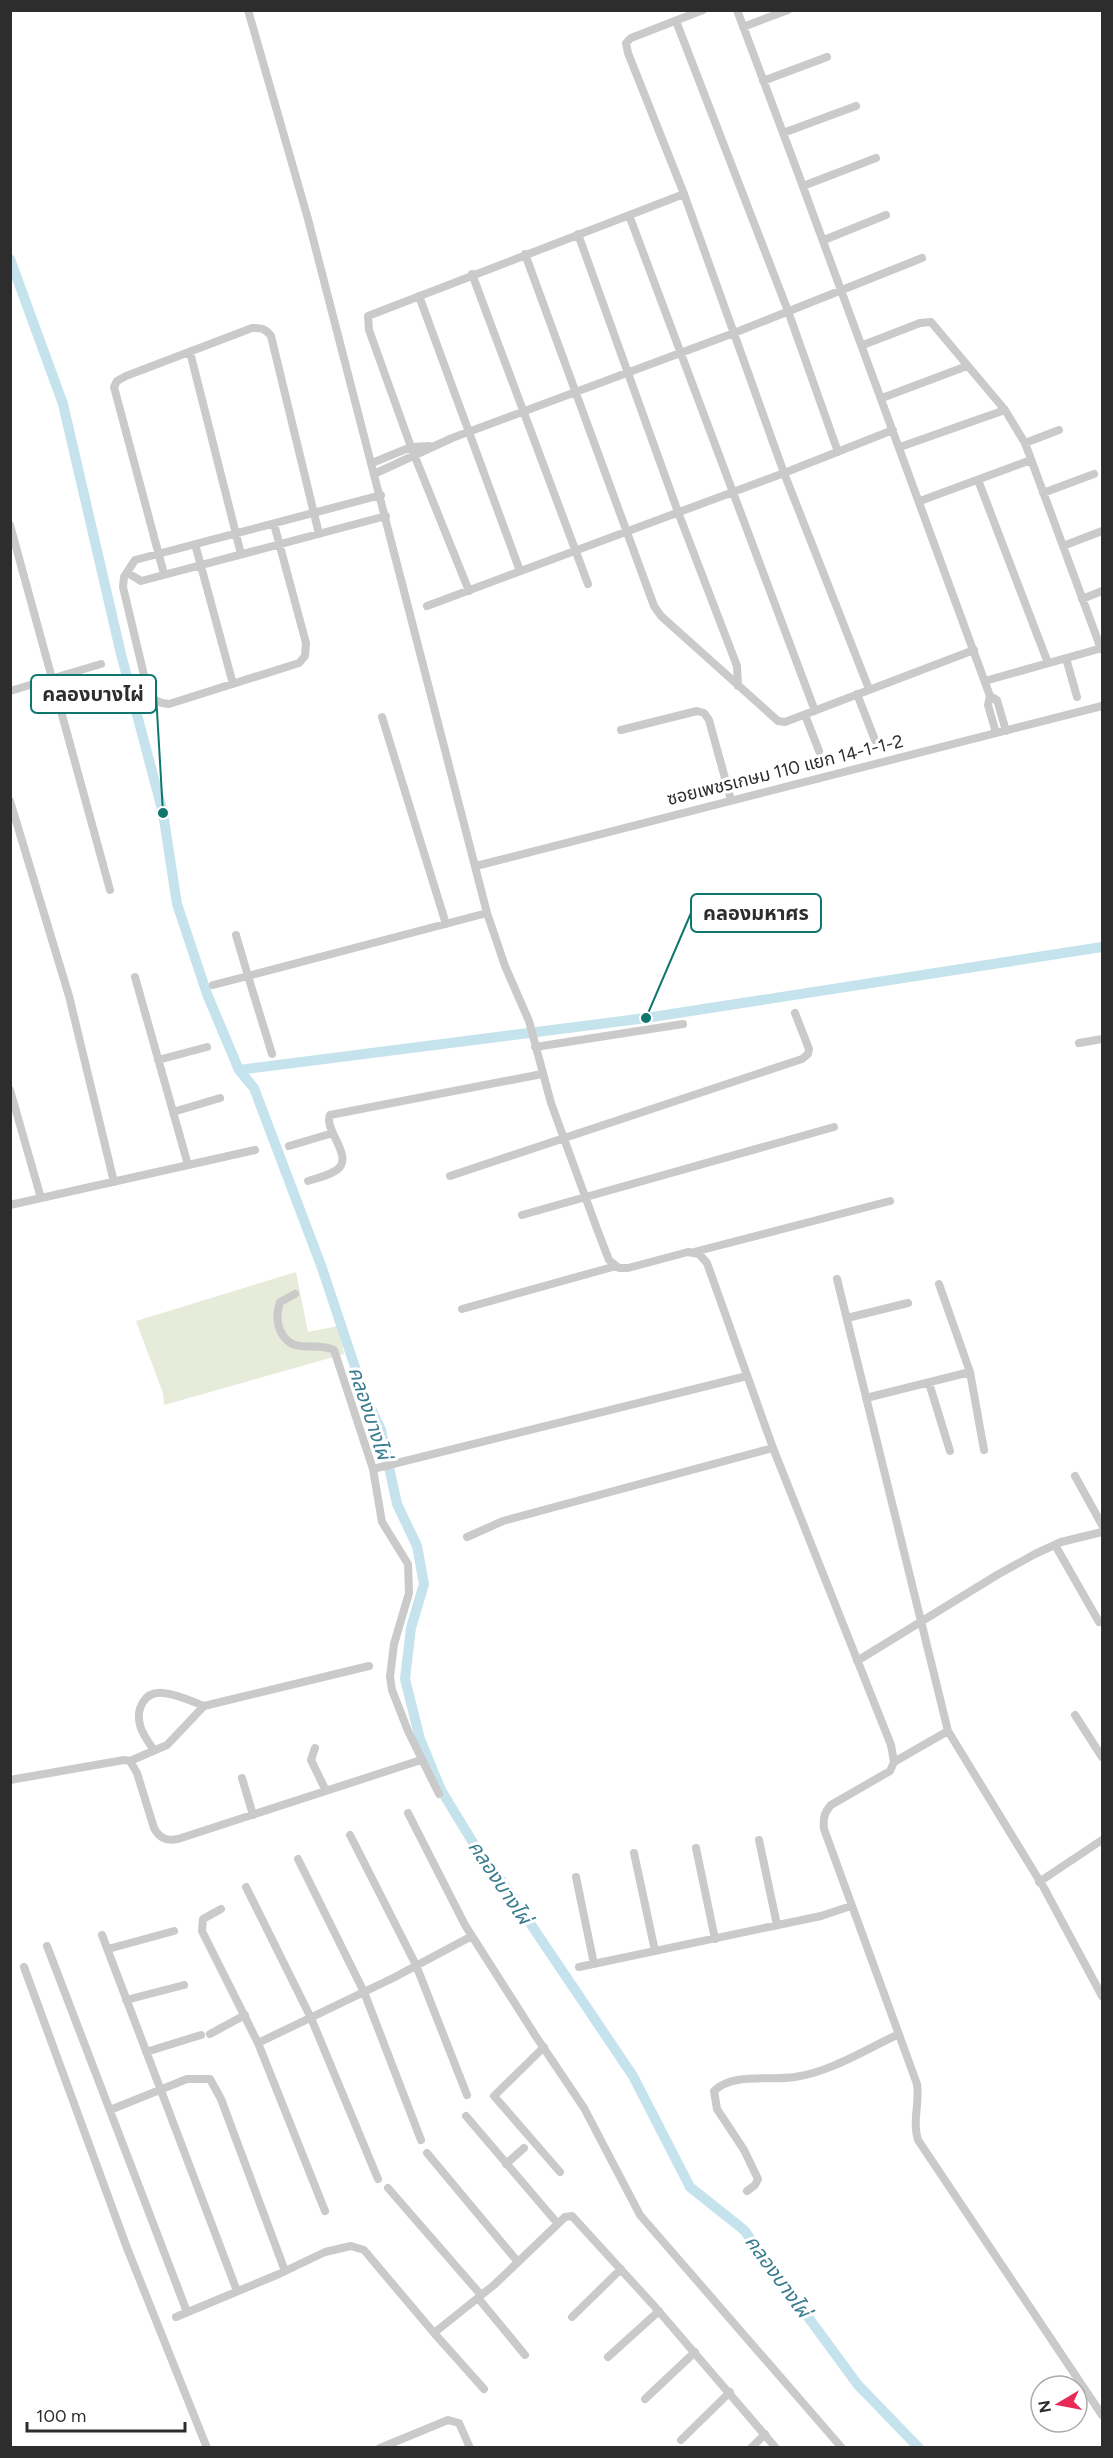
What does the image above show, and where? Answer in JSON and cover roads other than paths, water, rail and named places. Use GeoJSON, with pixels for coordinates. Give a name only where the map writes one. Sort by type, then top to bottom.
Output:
{"type":"FeatureCollection","features":[{"type":"Feature","properties":{"kind":"street"},"geometry":{"type":"LineString","coordinates":[[248,10],[308,219],[487,913],[505,966],[529,1021],[542,1074],[585,1197],[606,1254],[616,1266]]}},
{"type":"Feature","properties":{"kind":"street"},"geometry":{"type":"LineString","coordinates":[[703,10],[631,38],[626,43],[626,48],[684,194],[784,473],[869,689]]}},
{"type":"Feature","properties":{"kind":"street"},"geometry":{"type":"LineString","coordinates":[[737,10],[863,345],[974,650],[990,696],[988,705],[996,733]]}},
{"type":"Feature","properties":{"kind":"street"},"geometry":{"type":"LineString","coordinates":[[743,27],[788,10]]}},
{"type":"Feature","properties":{"kind":"street"},"geometry":{"type":"LineString","coordinates":[[676,21],[788,311],[838,452]]}},
{"type":"Feature","properties":{"kind":"street"},"geometry":{"type":"LineString","coordinates":[[763,81],[827,57]]}},
{"type":"Feature","properties":{"kind":"street"},"geometry":{"type":"LineString","coordinates":[[783,133],[856,106]]}},
{"type":"Feature","properties":{"kind":"street"},"geometry":{"type":"LineString","coordinates":[[803,186],[876,158]]}},
{"type":"Feature","properties":{"kind":"street"},"geometry":{"type":"LineString","coordinates":[[469,591],[411,447],[367,319],[368,316],[684,194]]}},
{"type":"Feature","properties":{"kind":"street"},"geometry":{"type":"LineString","coordinates":[[629,215],[814,711]]}},
{"type":"Feature","properties":{"kind":"street"},"geometry":{"type":"LineString","coordinates":[[824,240],[886,215]]}},
{"type":"Feature","properties":{"kind":"street"},"geometry":{"type":"LineString","coordinates":[[578,234],[678,512],[737,666],[738,686]]}},
{"type":"Feature","properties":{"kind":"street"},"geometry":{"type":"LineString","coordinates":[[525,254],[574,392],[658,612],[738,686],[778,721],[785,722],[974,650]]}},
{"type":"Feature","properties":{"kind":"street"},"geometry":{"type":"LineString","coordinates":[[375,474],[432,446],[734,333],[922,258]]}},
{"type":"Feature","properties":{"kind":"street"},"geometry":{"type":"LineString","coordinates":[[472,274],[522,413],[588,584]]}},
{"type":"Feature","properties":{"kind":"street"},"geometry":{"type":"LineString","coordinates":[[419,296],[520,571]]}},
{"type":"Feature","properties":{"kind":"street"},"geometry":{"type":"LineString","coordinates":[[863,345],[920,323],[931,322],[1005,410],[1031,460],[1102,649],[984,681]]}},
{"type":"Feature","properties":{"kind":"street"},"geometry":{"type":"LineString","coordinates":[[164,574],[114,387],[117,381],[126,376],[252,328],[267,330],[271,336],[320,534]]}},
{"type":"Feature","properties":{"kind":"street"},"geometry":{"type":"LineString","coordinates":[[190,352],[241,554]]}},
{"type":"Feature","properties":{"kind":"street"},"geometry":{"type":"LineString","coordinates":[[882,398],[967,366]]}},
{"type":"Feature","properties":{"kind":"street"},"geometry":{"type":"LineString","coordinates":[[900,447],[1005,410]]}},
{"type":"Feature","properties":{"kind":"street"},"geometry":{"type":"LineString","coordinates":[[427,606],[893,430]]}},
{"type":"Feature","properties":{"kind":"street"},"geometry":{"type":"LineString","coordinates":[[1024,443],[1059,430]]}},
{"type":"Feature","properties":{"kind":"street"},"geometry":{"type":"LineString","coordinates":[[372,463],[411,447],[432,446]]}},
{"type":"Feature","properties":{"kind":"street"},"geometry":{"type":"LineString","coordinates":[[920,501],[1031,460]]}},
{"type":"Feature","properties":{"kind":"street"},"geometry":{"type":"LineString","coordinates":[[1043,493],[1094,474]]}},
{"type":"Feature","properties":{"kind":"street"},"geometry":{"type":"LineString","coordinates":[[978,480],[1048,663]]}},
{"type":"Feature","properties":{"kind":"street"},"geometry":{"type":"LineString","coordinates":[[274,524],[306,643],[305,656],[299,663],[169,704],[160,703],[152,698],[148,692],[123,587],[124,577],[135,560],[381,495]]}},
{"type":"Feature","properties":{"kind":"street"},"geometry":{"type":"LineString","coordinates":[[128,573],[141,581],[386,516]]}},
{"type":"Feature","properties":{"kind":"street"},"geometry":{"type":"LineString","coordinates":[[10,525],[110,890]]}},
{"type":"Feature","properties":{"kind":"street"},"geometry":{"type":"LineString","coordinates":[[1064,546],[1102,531]]}},
{"type":"Feature","properties":{"kind":"street"},"geometry":{"type":"LineString","coordinates":[[195,544],[232,684]]}},
{"type":"Feature","properties":{"kind":"street"},"geometry":{"type":"LineString","coordinates":[[1082,599],[1102,591]]}},
{"type":"Feature","properties":{"kind":"street"},"geometry":{"type":"LineString","coordinates":[[1066,658],[1077,697]]}},
{"type":"Feature","properties":{"kind":"street"},"geometry":{"type":"LineString","coordinates":[[10,691],[101,664]]}},
{"type":"Feature","properties":{"kind":"street"},"geometry":{"type":"LineString","coordinates":[[857,694],[874,740]]}},
{"type":"Feature","properties":{"kind":"street"},"geometry":{"type":"LineString","coordinates":[[990,696],[998,700],[1006,731]]}},
{"type":"Feature","properties":{"kind":"street","name":"ซอยเพชรเกษม 110 แยก 14-1-1-2"},"geometry":{"type":"LineString","coordinates":[[476,866],[1102,706]]}},
{"type":"Feature","properties":{"kind":"street"},"geometry":{"type":"LineString","coordinates":[[621,730],[697,711],[704,713],[709,720],[731,800]]}},
{"type":"Feature","properties":{"kind":"street"},"geometry":{"type":"LineString","coordinates":[[805,715],[819,752]]}},
{"type":"Feature","properties":{"kind":"street"},"geometry":{"type":"LineString","coordinates":[[382,717],[446,924]]}},
{"type":"Feature","properties":{"kind":"street"},"geometry":{"type":"LineString","coordinates":[[10,801],[69,996],[114,1182]]}},
{"type":"Feature","properties":{"kind":"street"},"geometry":{"type":"LineString","coordinates":[[213,985],[487,913]]}},
{"type":"Feature","properties":{"kind":"street"},"geometry":{"type":"LineString","coordinates":[[236,935],[272,1054]]}},
{"type":"Feature","properties":{"kind":"street"},"geometry":{"type":"LineString","coordinates":[[135,977],[188,1165]]}},
{"type":"Feature","properties":{"kind":"street"},"geometry":{"type":"LineString","coordinates":[[450,1176],[802,1059],[808,1054],[809,1049],[795,1013]]}},
{"type":"Feature","properties":{"kind":"street"},"geometry":{"type":"LineString","coordinates":[[535,1047],[683,1024]]}},
{"type":"Feature","properties":{"kind":"street"},"geometry":{"type":"LineString","coordinates":[[1080,1043],[1102,1039]]}},
{"type":"Feature","properties":{"kind":"street"},"geometry":{"type":"LineString","coordinates":[[158,1060],[207,1047]]}},
{"type":"Feature","properties":{"kind":"street"},"geometry":{"type":"LineString","coordinates":[[308,1181],[336,1171],[340,1167],[341,1152],[328,1118],[330,1115],[542,1074]]}},
{"type":"Feature","properties":{"kind":"street"},"geometry":{"type":"LineString","coordinates":[[10,1090],[42,1198]]}},
{"type":"Feature","properties":{"kind":"street"},"geometry":{"type":"LineString","coordinates":[[173,1112],[220,1098]]}},
{"type":"Feature","properties":{"kind":"street"},"geometry":{"type":"LineString","coordinates":[[522,1215],[834,1127]]}},
{"type":"Feature","properties":{"kind":"street"},"geometry":{"type":"LineString","coordinates":[[289,1146],[333,1133]]}},
{"type":"Feature","properties":{"kind":"street"},"geometry":{"type":"LineString","coordinates":[[10,1205],[255,1150]]}},
{"type":"Feature","properties":{"kind":"street"},"geometry":{"type":"LineString","coordinates":[[462,1309],[616,1266],[628,1268],[891,1201]]}},
{"type":"Feature","properties":{"kind":"street"},"geometry":{"type":"LineString","coordinates":[[694,1252],[703,1258],[711,1269],[772,1448],[891,1745],[894,1762]]}},
{"type":"Feature","properties":{"kind":"street"},"geometry":{"type":"LineString","coordinates":[[837,1279],[948,1731],[1040,1882],[1102,1996]]}},
{"type":"Feature","properties":{"kind":"street"},"geometry":{"type":"LineString","coordinates":[[939,1284],[970,1372],[984,1450]]}},
{"type":"Feature","properties":{"kind":"street"},"geometry":{"type":"LineString","coordinates":[[295,1294],[280,1302],[277,1319],[280,1330],[291,1344],[300,1347],[328,1347],[334,1350],[376,1468],[382,1522],[401,1550],[410,1572],[409,1593],[394,1644],[390,1677],[392,1690],[421,1760],[439,1794]]}},
{"type":"Feature","properties":{"kind":"street"},"geometry":{"type":"LineString","coordinates":[[847,1318],[908,1303]]}},
{"type":"Feature","properties":{"kind":"street"},"geometry":{"type":"LineString","coordinates":[[866,1398],[970,1372]]}},
{"type":"Feature","properties":{"kind":"street"},"geometry":{"type":"LineString","coordinates":[[376,1468],[747,1376]]}},
{"type":"Feature","properties":{"kind":"street"},"geometry":{"type":"LineString","coordinates":[[929,1383],[950,1451]]}},
{"type":"Feature","properties":{"kind":"street"},"geometry":{"type":"LineString","coordinates":[[467,1538],[503,1521],[772,1448]]}},
{"type":"Feature","properties":{"kind":"street"},"geometry":{"type":"LineString","coordinates":[[1075,1476],[1102,1525]]}},
{"type":"Feature","properties":{"kind":"street"},"geometry":{"type":"LineString","coordinates":[[857,1661],[997,1575],[1055,1545],[1102,1532]]}},
{"type":"Feature","properties":{"kind":"street"},"geometry":{"type":"LineString","coordinates":[[1055,1545],[1099,1622]]}},
{"type":"Feature","properties":{"kind":"street"},"geometry":{"type":"LineString","coordinates":[[10,1780],[124,1760],[130,1761],[167,1745],[204,1706],[369,1666]]}},
{"type":"Feature","properties":{"kind":"street"},"geometry":{"type":"LineString","coordinates":[[154,1750],[140,1726],[139,1714],[145,1698],[152,1693],[162,1692],[204,1706]]}},
{"type":"Feature","properties":{"kind":"street"},"geometry":{"type":"LineString","coordinates":[[1075,1715],[1102,1757]]}},
{"type":"Feature","properties":{"kind":"street"},"geometry":{"type":"LineString","coordinates":[[948,1731],[894,1762],[886,1776],[831,1805],[824,1815],[824,1829],[917,2084],[915,2126],[921,2146],[1102,2415]]}},
{"type":"Feature","properties":{"kind":"street"},"geometry":{"type":"LineString","coordinates":[[315,1748],[311,1760],[326,1791]]}},
{"type":"Feature","properties":{"kind":"street"},"geometry":{"type":"LineString","coordinates":[[130,1761],[137,1773],[154,1828],[158,1835],[169,1840],[421,1760]]}},
{"type":"Feature","properties":{"kind":"street"},"geometry":{"type":"LineString","coordinates":[[242,1778],[253,1815]]}},
{"type":"Feature","properties":{"kind":"street"},"geometry":{"type":"LineString","coordinates":[[408,1813],[471,1936],[584,2108],[640,2215],[842,2448]]}},
{"type":"Feature","properties":{"kind":"street"},"geometry":{"type":"LineString","coordinates":[[350,1835],[416,1965],[467,2095]]}},
{"type":"Feature","properties":{"kind":"street"},"geometry":{"type":"LineString","coordinates":[[759,1840],[777,1925]]}},
{"type":"Feature","properties":{"kind":"street"},"geometry":{"type":"LineString","coordinates":[[1040,1882],[1102,1840]]}},
{"type":"Feature","properties":{"kind":"street"},"geometry":{"type":"LineString","coordinates":[[696,1848],[715,1939]]}},
{"type":"Feature","properties":{"kind":"street"},"geometry":{"type":"LineString","coordinates":[[634,1853],[655,1951]]}},
{"type":"Feature","properties":{"kind":"street"},"geometry":{"type":"LineString","coordinates":[[298,1859],[364,1992],[421,2140]]}},
{"type":"Feature","properties":{"kind":"street"},"geometry":{"type":"LineString","coordinates":[[576,1877],[594,1964]]}},
{"type":"Feature","properties":{"kind":"street"},"geometry":{"type":"LineString","coordinates":[[246,1887],[311,2018],[378,2179]]}},
{"type":"Feature","properties":{"kind":"street"},"geometry":{"type":"LineString","coordinates":[[579,1967],[832,1914],[851,1906]]}},
{"type":"Feature","properties":{"kind":"street"},"geometry":{"type":"LineString","coordinates":[[221,1909],[203,1919],[202,1931],[258,2043],[325,2211]]}},
{"type":"Feature","properties":{"kind":"street"},"geometry":{"type":"LineString","coordinates":[[108,1950],[174,1930]]}},
{"type":"Feature","properties":{"kind":"street"},"geometry":{"type":"LineString","coordinates":[[102,1935],[237,2291]]}},
{"type":"Feature","properties":{"kind":"street"},"geometry":{"type":"LineString","coordinates":[[258,2043],[364,1992],[471,1936]]}},
{"type":"Feature","properties":{"kind":"street"},"geometry":{"type":"LineString","coordinates":[[47,1946],[188,2312]]}},
{"type":"Feature","properties":{"kind":"street"},"geometry":{"type":"LineString","coordinates":[[24,1966],[127,2248],[207,2448]]}},
{"type":"Feature","properties":{"kind":"street"},"geometry":{"type":"LineString","coordinates":[[126,2000],[184,1985]]}},
{"type":"Feature","properties":{"kind":"street"},"geometry":{"type":"LineString","coordinates":[[146,2052],[206,2035],[245,2015]]}},
{"type":"Feature","properties":{"kind":"street"},"geometry":{"type":"LineString","coordinates":[[747,2191],[758,2180],[744,2150],[717,2109],[714,2091],[719,2086],[737,2080],[798,2077],[835,2064],[899,2034]]}},
{"type":"Feature","properties":{"kind":"street"},"geometry":{"type":"LineString","coordinates":[[544,2047],[494,2096],[560,2172]]}},
{"type":"Feature","properties":{"kind":"street"},"geometry":{"type":"LineString","coordinates":[[110,2110],[187,2079],[210,2079],[227,2115],[285,2271]]}},
{"type":"Feature","properties":{"kind":"street"},"geometry":{"type":"LineString","coordinates":[[466,2116],[558,2224]]}},
{"type":"Feature","properties":{"kind":"street"},"geometry":{"type":"LineString","coordinates":[[506,2164],[524,2148]]}},
{"type":"Feature","properties":{"kind":"street"},"geometry":{"type":"LineString","coordinates":[[427,2153],[518,2262]]}},
{"type":"Feature","properties":{"kind":"street"},"geometry":{"type":"LineString","coordinates":[[388,2188],[480,2296],[525,2355]]}},
{"type":"Feature","properties":{"kind":"street"},"geometry":{"type":"LineString","coordinates":[[434,2333],[480,2296],[565,2217],[572,2216],[659,2311],[777,2448]]}},
{"type":"Feature","properties":{"kind":"street"},"geometry":{"type":"LineString","coordinates":[[176,2317],[326,2252],[343,2246],[358,2247],[484,2390]]}},
{"type":"Feature","properties":{"kind":"street"},"geometry":{"type":"LineString","coordinates":[[572,2317],[621,2269]]}},
{"type":"Feature","properties":{"kind":"street"},"geometry":{"type":"LineString","coordinates":[[608,2357],[659,2311]]}},
{"type":"Feature","properties":{"kind":"street"},"geometry":{"type":"LineString","coordinates":[[645,2399],[695,2352]]}},
{"type":"Feature","properties":{"kind":"street"},"geometry":{"type":"LineString","coordinates":[[681,2440],[730,2392]]}},
{"type":"Feature","properties":{"kind":"street"},"geometry":{"type":"LineString","coordinates":[[380,2448],[448,2420],[459,2423],[470,2448]]}},
{"type":"Feature","properties":{"kind":"street"},"geometry":{"type":"LineString","coordinates":[[751,2448],[765,2434]]}},
{"type":"Feature","properties":{"kind":"waterway","name":"คลองบางไผ่"},"geometry":{"type":"LineString","coordinates":[[10,259],[63,404],[121,654],[163,813],[177,904],[207,994],[239,1070],[254,1088],[322,1268],[364,1394],[381,1430],[397,1504],[417,1546],[424,1584],[411,1628],[405,1679],[420,1739],[441,1790],[486,1864],[501,1880],[633,2076],[690,2187],[744,2230],[858,2385],[919,2448]]}},
{"type":"Feature","properties":{"kind":"waterway"},"geometry":{"type":"LineString","coordinates":[[239,1070],[646,1018],[1102,947]]}},
{"type":"Feature","properties":{"kind":"place","name":"คลองบางไผ่"},"geometry":{"type":"Point","coordinates":[163,813]}},
{"type":"Feature","properties":{"kind":"place","name":"คลองมหาศร"},"geometry":{"type":"Point","coordinates":[646,1018]}}]}
